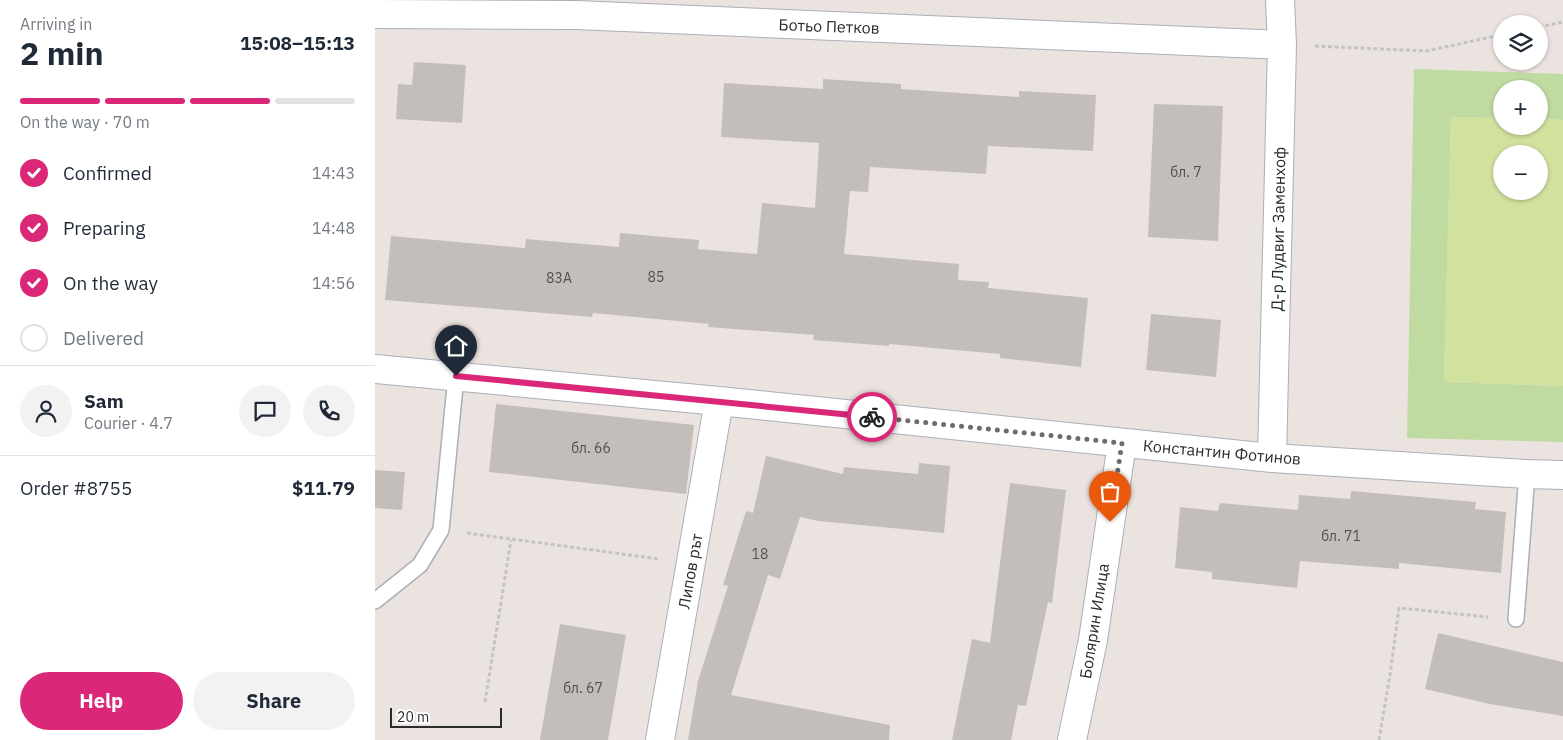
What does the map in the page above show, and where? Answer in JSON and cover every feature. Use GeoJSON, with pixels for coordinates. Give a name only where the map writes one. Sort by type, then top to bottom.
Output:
{"type":"FeatureCollection","features":[{"type":"Feature","properties":{"kind":"street","name":"Д-р Лудвиг Заменхоф"},"geometry":{"type":"LineString","coordinates":[[1272,458],[1282,45],[1280,0]]}},
{"type":"Feature","properties":{"kind":"street","name":"Ботьо Петков"},"geometry":{"type":"LineString","coordinates":[[375,14],[576,15],[1282,45]]}},
{"type":"Feature","properties":{"kind":"street","name":"Константин Фотинов"},"geometry":{"type":"LineString","coordinates":[[375,369],[719,401],[1272,458],[1563,475]]}},
{"type":"Feature","properties":{"kind":"street","name":"Липов рът"},"geometry":{"type":"LineString","coordinates":[[660,740],[719,401]]}},
{"type":"Feature","properties":{"kind":"street","name":"Болярин Илица"},"geometry":{"type":"LineString","coordinates":[[1072,740],[1093,640],[1122,443]]}},
{"type":"Feature","properties":{"kind":"lane"},"geometry":{"type":"LineString","coordinates":[[375,7],[383,0]]}},
{"type":"Feature","properties":{"kind":"lane"},"geometry":{"type":"LineString","coordinates":[[375,601],[419,566],[441,530],[456,376]]}},
{"type":"Feature","properties":{"kind":"lane"},"geometry":{"type":"LineString","coordinates":[[1516,619],[1527,474]]}},
{"type":"Feature","properties":{"kind":"path"},"geometry":{"type":"LineString","coordinates":[[1548,25],[1563,22]]}},
{"type":"Feature","properties":{"kind":"path"},"geometry":{"type":"LineString","coordinates":[[1282,45],[1426,51],[1493,37]]}},
{"type":"Feature","properties":{"kind":"path"},"geometry":{"type":"LineString","coordinates":[[441,530],[692,563]]}},
{"type":"Feature","properties":{"kind":"path"},"geometry":{"type":"LineString","coordinates":[[485,702],[511,540]]}},
{"type":"Feature","properties":{"kind":"path"},"geometry":{"type":"LineString","coordinates":[[1379,740],[1399,608],[1516,619]]}},
{"type":"Feature","properties":{"kind":"green space"},"geometry":{"type":"Polygon","coordinates":[[[1414,69],[1563,74],[1563,120],[1548,119],[1548,80],[1493,80],[1493,118],[1451,117],[1444,382],[1563,386],[1563,442],[1407,438],[1414,69]]]}},
{"type":"Feature","properties":{"kind":"green space"},"geometry":{"type":"Polygon","coordinates":[[[1451,117],[1493,118],[1493,135],[1548,135],[1548,119],[1563,120],[1563,386],[1444,382],[1451,117]]]}},
{"type":"Feature","properties":{"kind":"building"},"geometry":{"type":"Polygon","coordinates":[[[414,62],[466,65],[462,123],[396,119],[398,84],[412,85],[414,62]]]}},
{"type":"Feature","properties":{"kind":"building"},"geometry":{"type":"Polygon","coordinates":[[[823,79],[901,84],[901,89],[1019,97],[1019,91],[1096,95],[1093,151],[988,146],[986,174],[870,167],[868,192],[850,191],[844,254],[959,264],[958,280],[989,282],[988,288],[1088,298],[1081,367],[1000,358],[1000,354],[889,344],[889,346],[813,340],[814,335],[708,327],[709,324],[593,313],[592,317],[385,300],[391,236],[525,248],[526,239],[619,247],[620,233],[699,240],[698,249],[757,254],[762,203],[815,208],[819,143],[721,137],[724,83],[823,89],[823,79]]]}},
{"type":"Feature","properties":{"kind":"building"},"geometry":{"type":"Polygon","coordinates":[[[1154,104],[1223,106],[1218,241],[1148,237],[1154,104]]]}},
{"type":"Feature","properties":{"kind":"building"},"geometry":{"type":"Polygon","coordinates":[[[1151,314],[1221,320],[1216,377],[1146,370],[1151,314]]]}},
{"type":"Feature","properties":{"kind":"building"},"geometry":{"type":"Polygon","coordinates":[[[496,404],[694,425],[686,494],[489,472],[496,404]]]}},
{"type":"Feature","properties":{"kind":"building"},"geometry":{"type":"Polygon","coordinates":[[[766,456],[843,474],[844,467],[918,474],[919,463],[950,466],[944,533],[818,521],[800,517],[780,579],[768,575],[731,695],[890,725],[889,740],[688,740],[698,681],[728,586],[723,585],[746,511],[753,513],[766,456]]]}},
{"type":"Feature","properties":{"kind":"building"},"geometry":{"type":"Polygon","coordinates":[[[375,470],[405,472],[402,510],[375,508],[375,470]]]}},
{"type":"Feature","properties":{"kind":"building"},"geometry":{"type":"Polygon","coordinates":[[[1010,483],[1066,490],[1052,603],[1048,602],[1026,706],[1018,705],[1011,740],[952,740],[972,639],[990,643],[1010,483]]]}},
{"type":"Feature","properties":{"kind":"building"},"geometry":{"type":"Polygon","coordinates":[[[1351,491],[1476,502],[1475,509],[1506,512],[1501,573],[1399,563],[1399,569],[1300,561],[1297,588],[1212,579],[1212,572],[1175,568],[1180,507],[1218,511],[1220,503],[1298,510],[1299,495],[1350,499],[1351,491]]]}},
{"type":"Feature","properties":{"kind":"building"},"geometry":{"type":"Polygon","coordinates":[[[560,624],[626,635],[608,740],[540,740],[560,624]]]}},
{"type":"Feature","properties":{"kind":"building"},"geometry":{"type":"Polygon","coordinates":[[[1438,633],[1563,662],[1563,716],[1490,704],[1425,689],[1438,633]]]}},
{"type":"Feature","properties":{"kind":"way so far"},"geometry":{"type":"LineString","coordinates":[[872,417],[1122,443],[1110,522]]}},
{"type":"Feature","properties":{"kind":"route"},"geometry":{"type":"LineString","coordinates":[[456,376],[872,417]]}}]}
